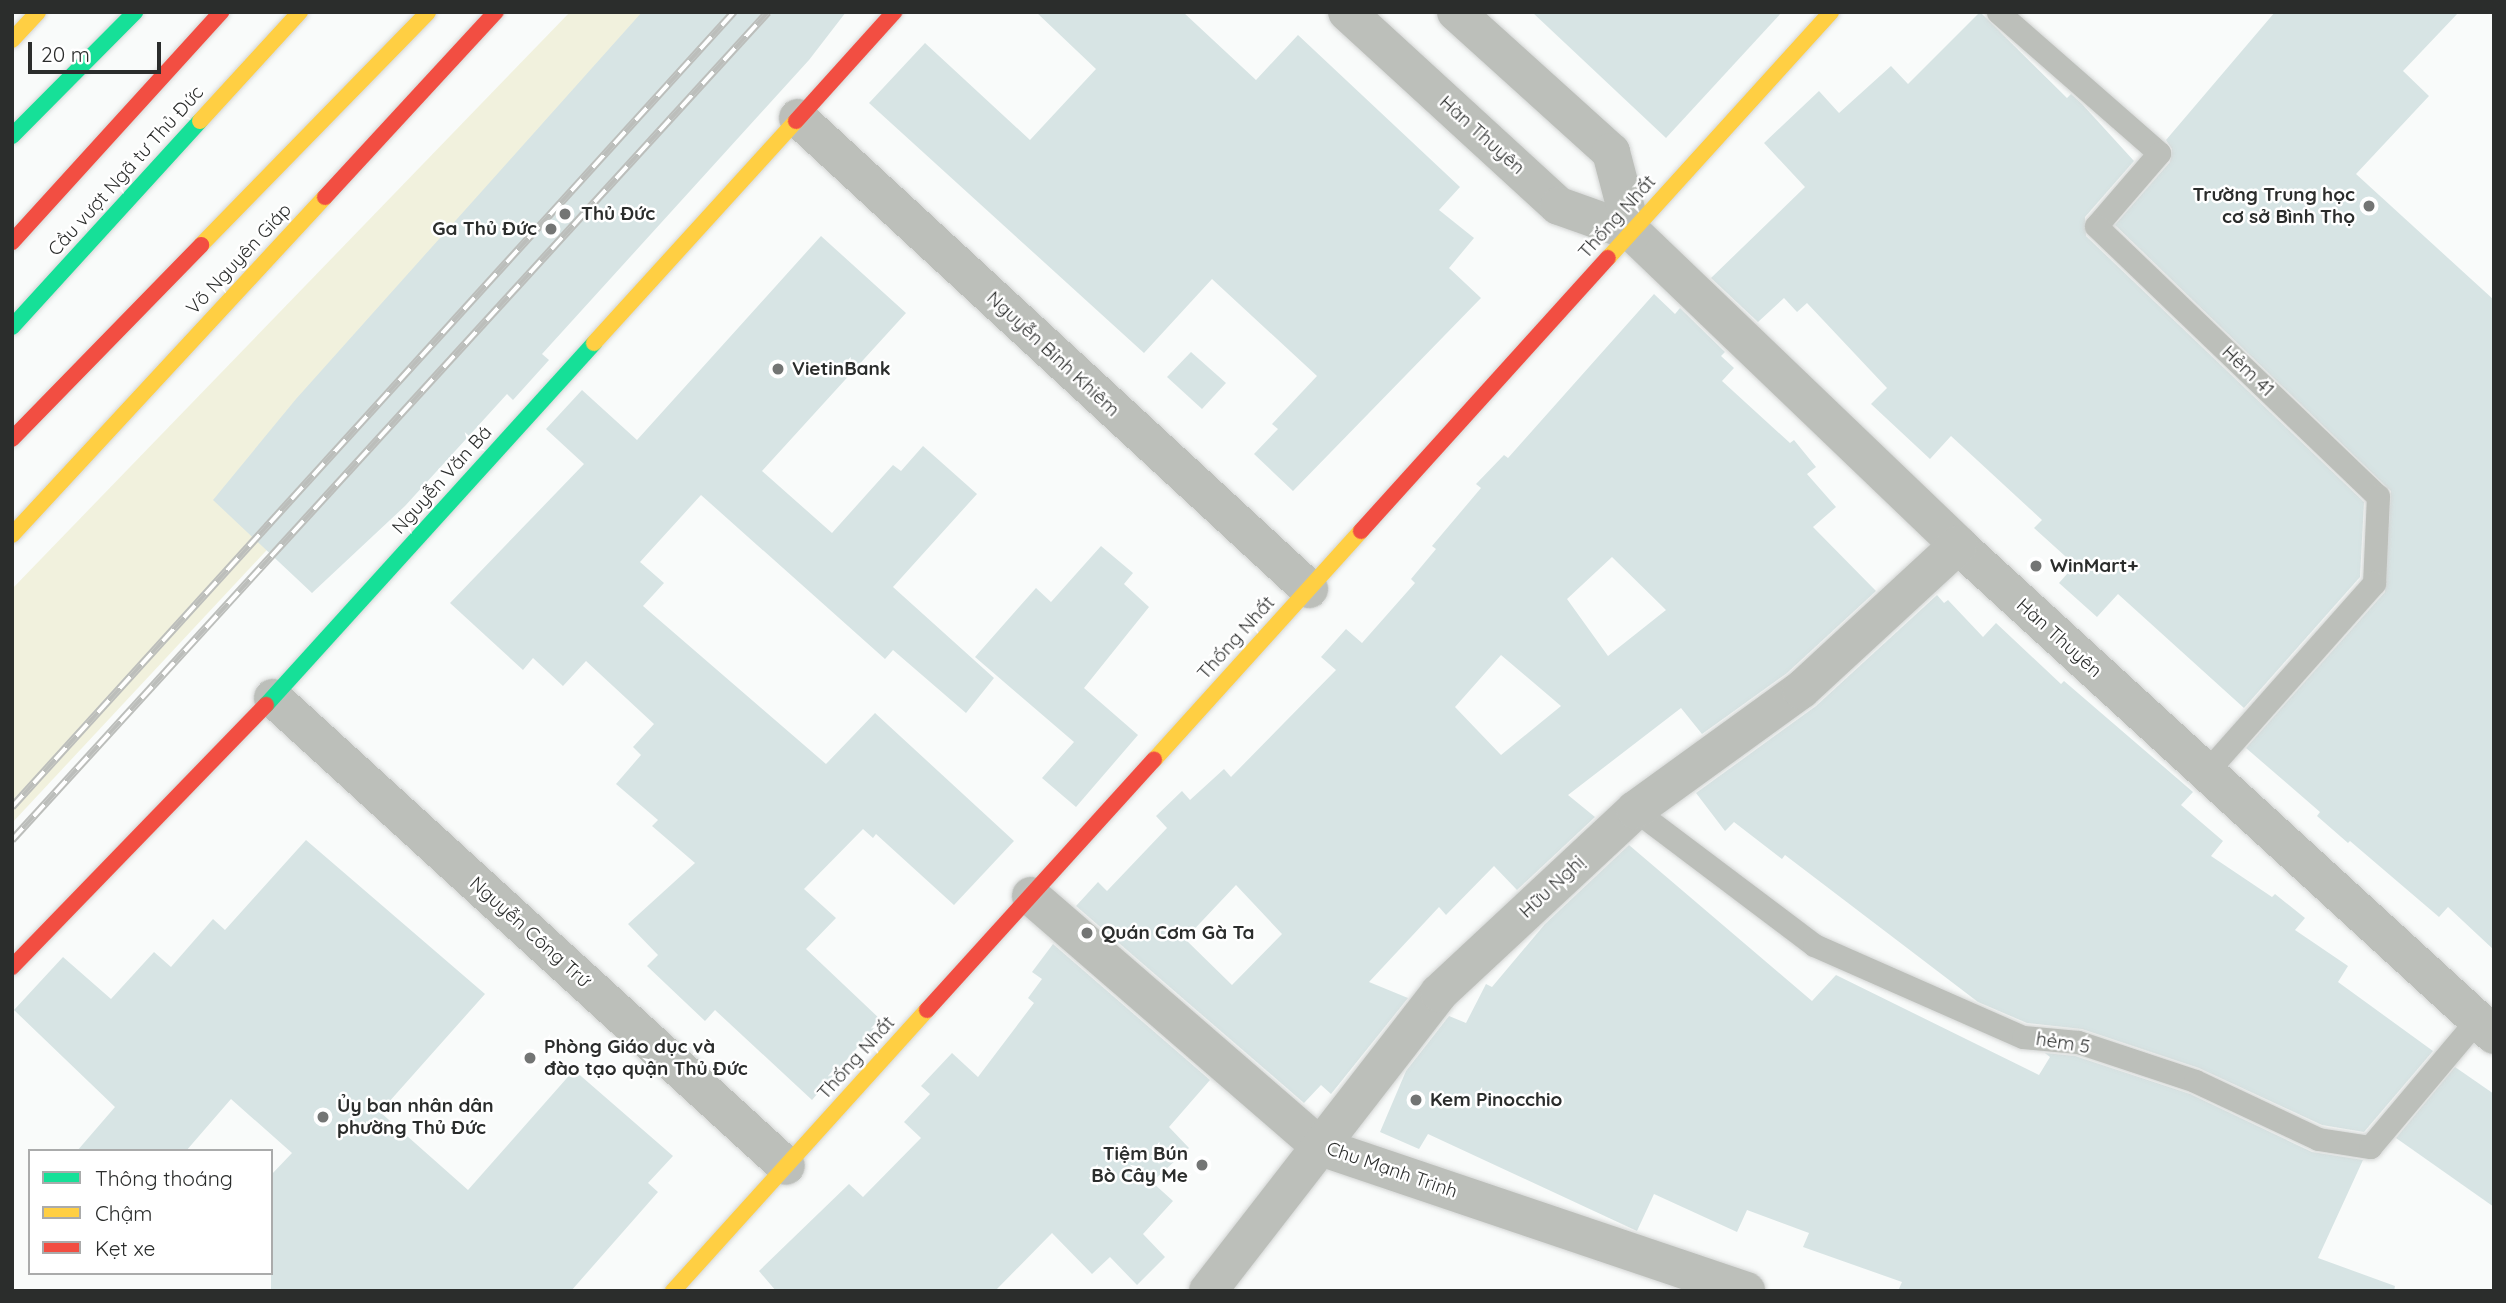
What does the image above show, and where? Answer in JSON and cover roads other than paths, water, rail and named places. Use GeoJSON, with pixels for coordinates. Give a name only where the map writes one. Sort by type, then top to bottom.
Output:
{"type":"FeatureCollection","features":[{"type":"Feature","properties":{"kind":"main road"},"geometry":{"type":"LineString","coordinates":[[12,40],[38,12]]}},
{"type":"Feature","properties":{"kind":"main road"},"geometry":{"type":"LineString","coordinates":[[12,136],[135,12]]}},
{"type":"Feature","properties":{"kind":"main road","name":"Cầu vượt Ngã tư Thủ Đức"},"geometry":{"type":"LineString","coordinates":[[12,242],[221,12]]}},
{"type":"Feature","properties":{"kind":"main road","name":"Cầu vượt Ngã tư Thủ Đức"},"geometry":{"type":"LineString","coordinates":[[12,327],[300,12]]}},
{"type":"Feature","properties":{"kind":"main road","name":"Võ Nguyên Giáp"},"geometry":{"type":"LineString","coordinates":[[12,439],[428,12]]}},
{"type":"Feature","properties":{"kind":"main road","name":"Võ Nguyên Giáp"},"geometry":{"type":"LineString","coordinates":[[12,535],[496,12]]}},
{"type":"Feature","properties":{"kind":"main road","name":"Nguyễn Văn Bá"},"geometry":{"type":"LineString","coordinates":[[12,967],[273,698],[894,12]]}},
{"type":"Feature","properties":{"kind":"main road","name":"Thống Nhất"},"geometry":{"type":"LineString","coordinates":[[673,1291],[1831,12]]}},
{"type":"Feature","properties":{"kind":"street","name":"Hàn Thuyên"},"geometry":{"type":"LineString","coordinates":[[1347,12],[1559,206],[1632,232],[1958,545],[2486,1028]]}},
{"type":"Feature","properties":{"kind":"street"},"geometry":{"type":"LineString","coordinates":[[1456,12],[1611,152],[1632,232]]}},
{"type":"Feature","properties":{"kind":"street","name":"Nguyễn Bỉnh Khiêm"},"geometry":{"type":"LineString","coordinates":[[797,118],[1309,589]]}},
{"type":"Feature","properties":{"kind":"street","name":"Hữu Nghị"},"geometry":{"type":"LineString","coordinates":[[1208,1291],[1439,993],[1634,810],[1801,690],[1958,545]]}},
{"type":"Feature","properties":{"kind":"street","name":"Nguyễn Công Trứ"},"geometry":{"type":"LineString","coordinates":[[273,698],[786,1166]]}},
{"type":"Feature","properties":{"kind":"street","name":"Chu Mạnh Trinh"},"geometry":{"type":"LineString","coordinates":[[1031,896],[1321,1147],[1746,1291]]}},
{"type":"Feature","properties":{"kind":"lane","name":"Hẻm 41"},"geometry":{"type":"LineString","coordinates":[[1998,12],[2159,153],[2096,226],[2378,496],[2374,583],[2206,772]]}},
{"type":"Feature","properties":{"kind":"lane","name":"hẻm 5"},"geometry":{"type":"LineString","coordinates":[[1634,810],[1814,945],[2023,1037],[2078,1042],[2195,1081],[2318,1139],[2370,1147],[2486,1028]]}},
{"type":"Feature","properties":{"kind":"railway"},"geometry":{"type":"LineString","coordinates":[[12,807],[734,12]]}},
{"type":"Feature","properties":{"kind":"railway"},"geometry":{"type":"LineString","coordinates":[[12,840],[768,12]]}},
{"type":"Feature","properties":{"kind":"place","name":"Trường Trung học cơ sở Bình Thọ"},"geometry":{"type":"Point","coordinates":[2369,206]}},
{"type":"Feature","properties":{"kind":"place","name":"Thủ Đức"},"geometry":{"type":"Point","coordinates":[565,214]}},
{"type":"Feature","properties":{"kind":"place","name":"Ga Thủ Đức"},"geometry":{"type":"Point","coordinates":[551,229]}},
{"type":"Feature","properties":{"kind":"place","name":"VietinBank"},"geometry":{"type":"Point","coordinates":[778,369]}},
{"type":"Feature","properties":{"kind":"place","name":"WinMart+"},"geometry":{"type":"Point","coordinates":[2036,566]}},
{"type":"Feature","properties":{"kind":"place","name":"Quán Cơm Gà Ta"},"geometry":{"type":"Point","coordinates":[1087,933]}},
{"type":"Feature","properties":{"kind":"place","name":"Phòng Giáo dục và đào tạo quận Thủ Đức"},"geometry":{"type":"Point","coordinates":[530,1058]}},
{"type":"Feature","properties":{"kind":"place","name":"Kem Pinocchio"},"geometry":{"type":"Point","coordinates":[1416,1100]}},
{"type":"Feature","properties":{"kind":"place","name":"Ủy ban nhân dân phường Thủ Đức"},"geometry":{"type":"Point","coordinates":[323,1117]}},
{"type":"Feature","properties":{"kind":"place","name":"Tiệm Bún Bò Cây Me"},"geometry":{"type":"Point","coordinates":[1202,1165]}}]}
